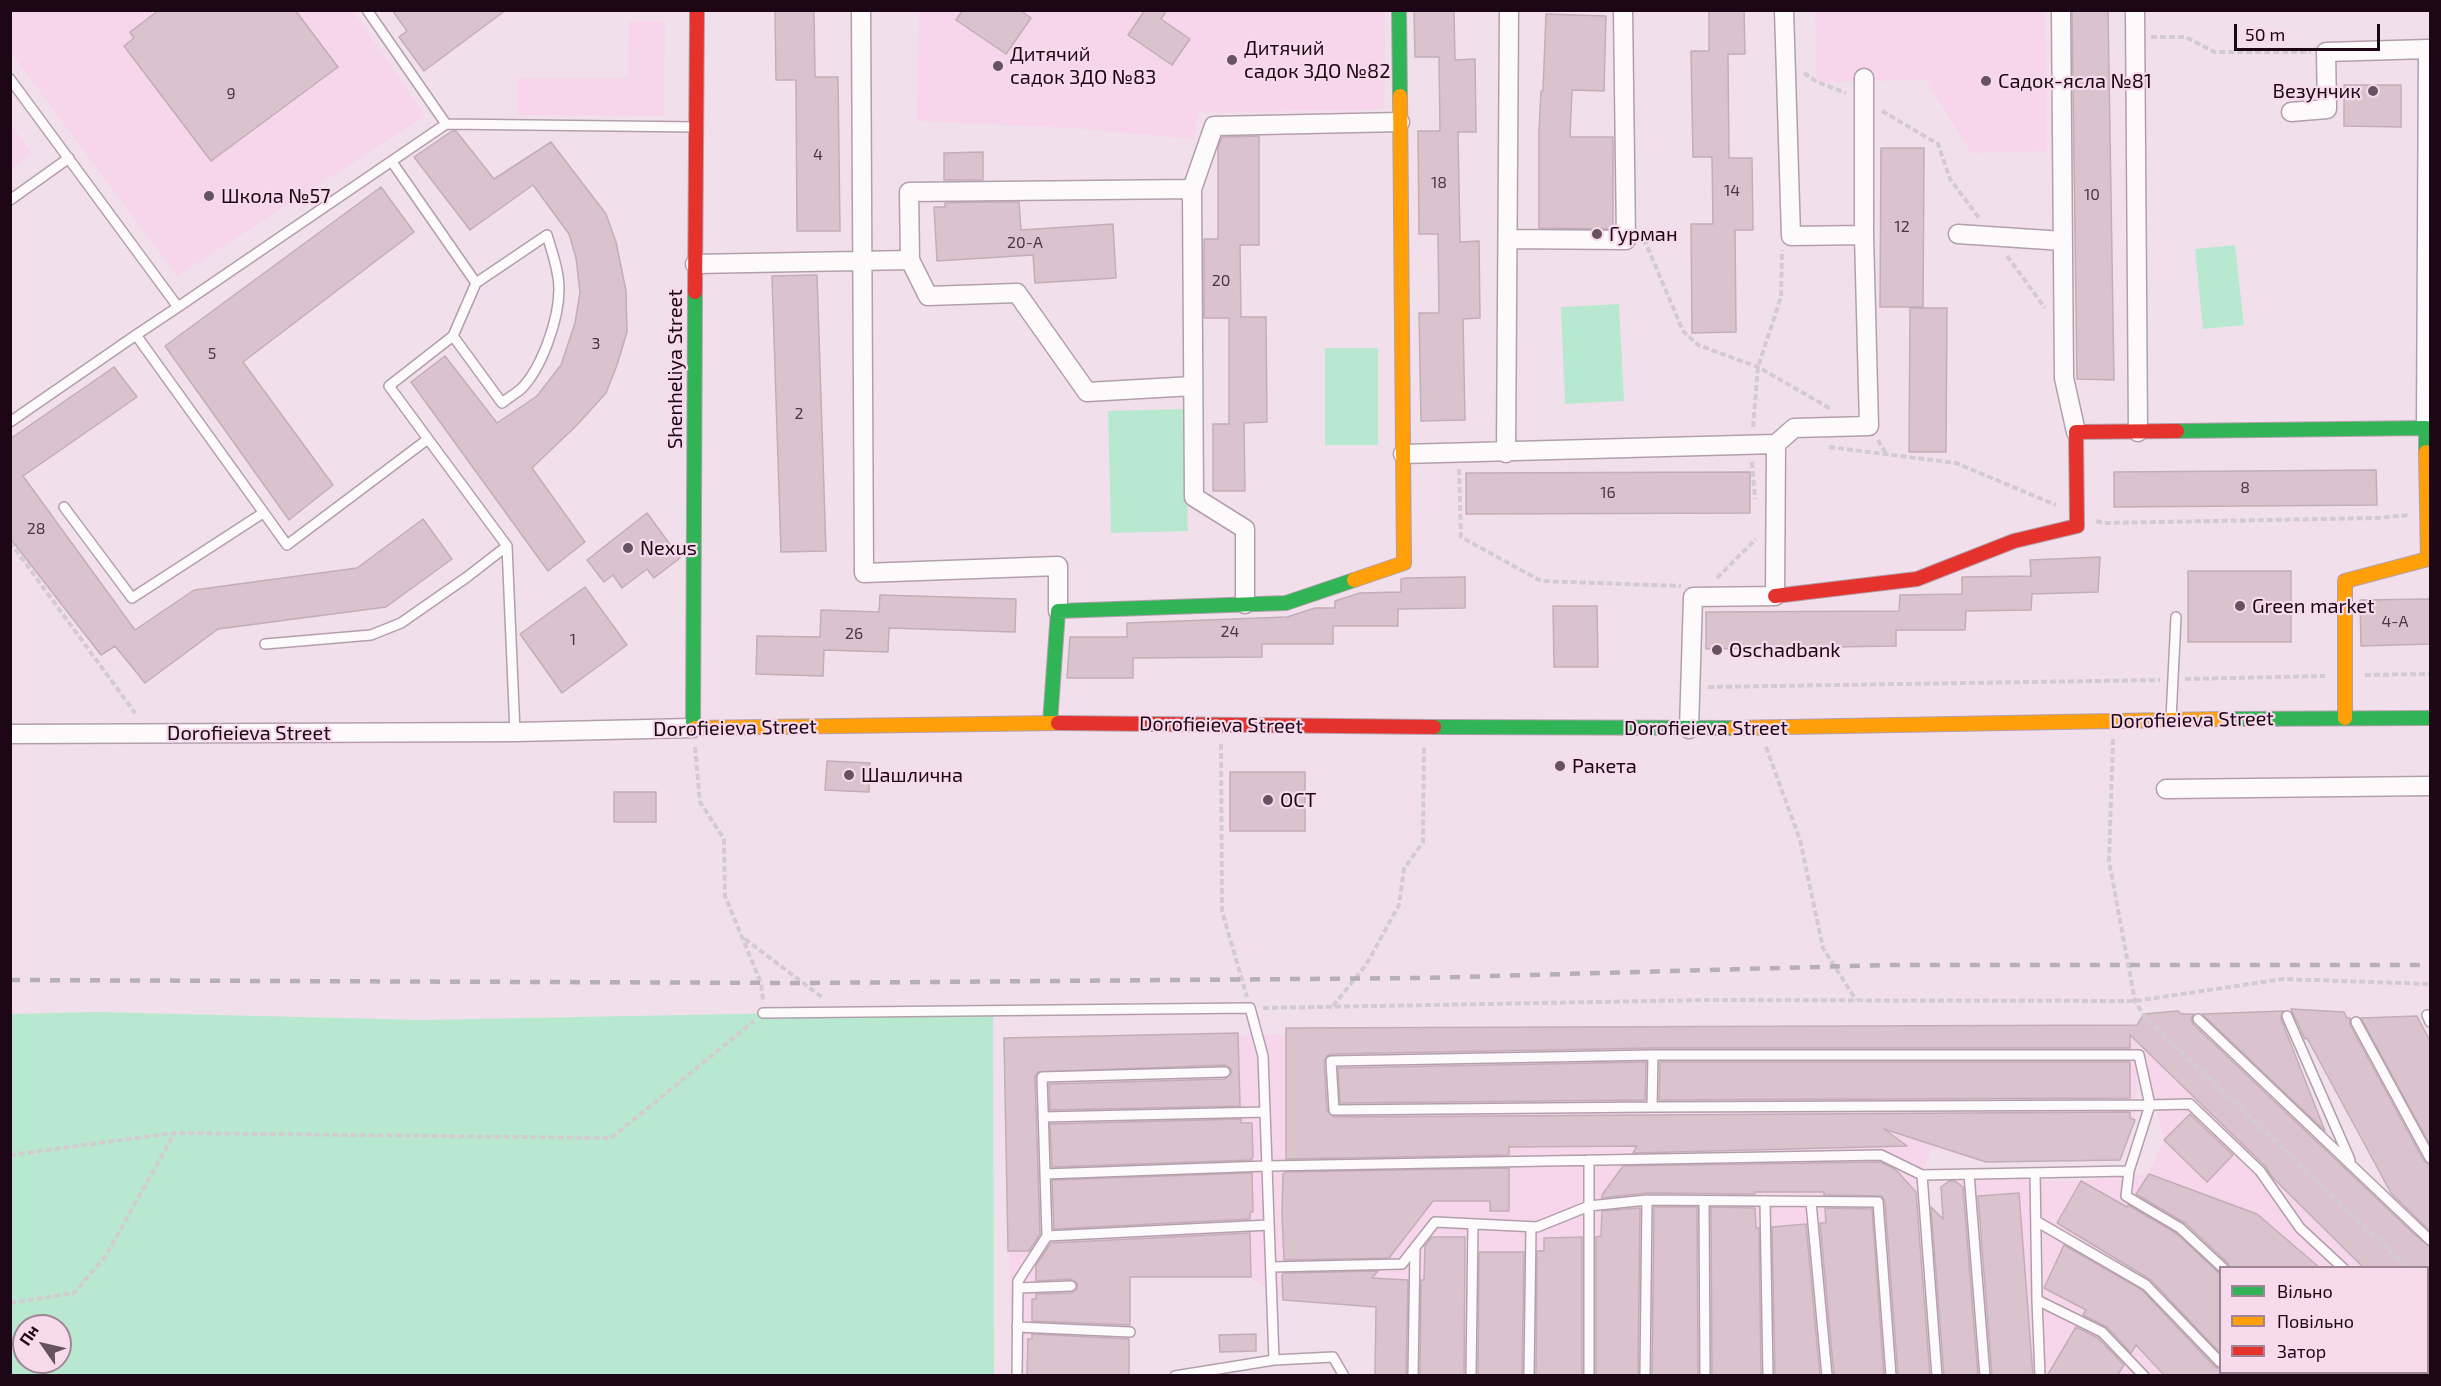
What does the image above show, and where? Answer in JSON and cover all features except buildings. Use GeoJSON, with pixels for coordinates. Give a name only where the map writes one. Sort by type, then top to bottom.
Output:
{"type":"FeatureCollection","features":[{"type":"Feature","properties":{"kind":"street","name":"Shenheliya Street"},"geometry":{"type":"LineString","coordinates":[[693,728],[697,10]]}},
{"type":"Feature","properties":{"kind":"street"},"geometry":{"type":"LineString","coordinates":[[861,10],[864,573],[1058,566],[1058,611],[1050,723]]}},
{"type":"Feature","properties":{"kind":"street"},"geometry":{"type":"LineString","coordinates":[[1058,611],[1286,603],[1404,563],[1399,10]]}},
{"type":"Feature","properties":{"kind":"street"},"geometry":{"type":"LineString","coordinates":[[1506,453],[1509,10]]}},
{"type":"Feature","properties":{"kind":"street"},"geometry":{"type":"LineString","coordinates":[[1508,239],[1626,240],[1623,10]]}},
{"type":"Feature","properties":{"kind":"street"},"geometry":{"type":"LineString","coordinates":[[1784,10],[1791,236],[1864,235]]}},
{"type":"Feature","properties":{"kind":"street"},"geometry":{"type":"LineString","coordinates":[[1689,729],[1693,597],[1775,596],[1917,579],[2014,541],[2078,526],[2076,432],[2064,378],[2061,10]]}},
{"type":"Feature","properties":{"kind":"street"},"geometry":{"type":"LineString","coordinates":[[2135,10],[2138,432]]}},
{"type":"Feature","properties":{"kind":"street"},"geometry":{"type":"LineString","coordinates":[[2291,112],[2328,110],[2326,52],[2428,49],[2426,428],[2429,559],[2345,581],[2345,718]]}},
{"type":"Feature","properties":{"kind":"street"},"geometry":{"type":"LineString","coordinates":[[1403,454],[1776,444],[1794,428],[1869,426],[1864,235],[1864,78]]}},
{"type":"Feature","properties":{"kind":"street"},"geometry":{"type":"LineString","coordinates":[[1245,604],[1245,529],[1194,497],[1192,189],[1214,126],[1400,122]]}},
{"type":"Feature","properties":{"kind":"street"},"geometry":{"type":"LineString","coordinates":[[1192,189],[909,192],[910,260],[928,296],[1017,293],[1087,392],[1193,386]]}},
{"type":"Feature","properties":{"kind":"street"},"geometry":{"type":"LineString","coordinates":[[1958,234],[2063,241]]}},
{"type":"Feature","properties":{"kind":"street"},"geometry":{"type":"LineString","coordinates":[[695,264],[862,259],[910,260]]}},
{"type":"Feature","properties":{"kind":"street"},"geometry":{"type":"LineString","coordinates":[[2076,432],[2426,428]]}},
{"type":"Feature","properties":{"kind":"street"},"geometry":{"type":"LineString","coordinates":[[1775,596],[1776,444]]}},
{"type":"Feature","properties":{"kind":"street","name":"Dorofieieva Street"},"geometry":{"type":"LineString","coordinates":[[10,734],[515,732],[1050,723],[1689,729],[2171,719],[2430,718]]}},
{"type":"Feature","properties":{"kind":"street"},"geometry":{"type":"LineString","coordinates":[[2166,789],[2430,786]]}},
{"type":"Feature","properties":{"kind":"lane"},"geometry":{"type":"LineString","coordinates":[[368,10],[446,124]]}},
{"type":"Feature","properties":{"kind":"lane"},"geometry":{"type":"LineString","coordinates":[[10,80],[178,307]]}},
{"type":"Feature","properties":{"kind":"lane"},"geometry":{"type":"LineString","coordinates":[[10,422],[446,124],[696,127]]}},
{"type":"Feature","properties":{"kind":"lane"},"geometry":{"type":"LineString","coordinates":[[10,200],[69,158]]}},
{"type":"Feature","properties":{"kind":"lane"},"geometry":{"type":"LineString","coordinates":[[392,162],[476,283]]}},
{"type":"Feature","properties":{"kind":"lane"},"geometry":{"type":"LineString","coordinates":[[453,336],[502,403],[522,388],[541,358],[555,320],[559,289],[555,259],[546,235],[476,283],[453,336],[389,386],[507,546],[515,732]]}},
{"type":"Feature","properties":{"kind":"lane"},"geometry":{"type":"LineString","coordinates":[[136,335],[286,545],[428,440]]}},
{"type":"Feature","properties":{"kind":"lane"},"geometry":{"type":"LineString","coordinates":[[64,507],[132,598],[263,513]]}},
{"type":"Feature","properties":{"kind":"lane"},"geometry":{"type":"LineString","coordinates":[[265,644],[372,635],[401,622],[467,577],[507,546]]}},
{"type":"Feature","properties":{"kind":"lane"},"geometry":{"type":"LineString","coordinates":[[2171,719],[2176,617]]}},
{"type":"Feature","properties":{"kind":"lane"},"geometry":{"type":"LineString","coordinates":[[763,1013],[1250,1008],[1263,1056],[1274,1360]]}},
{"type":"Feature","properties":{"kind":"lane"},"geometry":{"type":"LineString","coordinates":[[2287,1016],[2353,1165]]}},
{"type":"Feature","properties":{"kind":"lane"},"geometry":{"type":"LineString","coordinates":[[2198,1019],[2430,1240]]}},
{"type":"Feature","properties":{"kind":"lane"},"geometry":{"type":"LineString","coordinates":[[2356,1022],[2430,1158]]}},
{"type":"Feature","properties":{"kind":"lane"},"geometry":{"type":"LineString","coordinates":[[1652,1107],[1653,1055]]}},
{"type":"Feature","properties":{"kind":"lane"},"geometry":{"type":"LineString","coordinates":[[2221,1266],[2180,1228],[2126,1196],[2130,1171],[2150,1105],[2139,1055],[1653,1055],[1331,1061],[1334,1110],[1652,1107],[2150,1105],[2190,1104],[2260,1171],[2300,1228],[2341,1266]]}},
{"type":"Feature","properties":{"kind":"lane"},"geometry":{"type":"LineString","coordinates":[[1017,1376],[1018,1281],[1047,1236],[1042,1077],[1225,1072]]}},
{"type":"Feature","properties":{"kind":"lane"},"geometry":{"type":"LineString","coordinates":[[1043,1117],[1265,1112]]}},
{"type":"Feature","properties":{"kind":"lane"},"geometry":{"type":"LineString","coordinates":[[1045,1174],[1267,1166],[1881,1155],[1922,1175],[2130,1171]]}},
{"type":"Feature","properties":{"kind":"lane"},"geometry":{"type":"LineString","coordinates":[[1589,1160],[1589,1376]]}},
{"type":"Feature","properties":{"kind":"lane"},"geometry":{"type":"LineString","coordinates":[[2036,1173],[2040,1376]]}},
{"type":"Feature","properties":{"kind":"lane"},"geometry":{"type":"LineString","coordinates":[[1969,1174],[1985,1376]]}},
{"type":"Feature","properties":{"kind":"lane"},"geometry":{"type":"LineString","coordinates":[[1922,1175],[1937,1376]]}},
{"type":"Feature","properties":{"kind":"lane"},"geometry":{"type":"LineString","coordinates":[[1645,1376],[1647,1200]]}},
{"type":"Feature","properties":{"kind":"lane"},"geometry":{"type":"LineString","coordinates":[[1271,1267],[1402,1264],[1435,1222],[1537,1227],[1589,1206],[1647,1200],[1878,1202],[1891,1376]]}},
{"type":"Feature","properties":{"kind":"lane"},"geometry":{"type":"LineString","coordinates":[[1704,1201],[1705,1376]]}},
{"type":"Feature","properties":{"kind":"lane"},"geometry":{"type":"LineString","coordinates":[[1765,1201],[1768,1376]]}},
{"type":"Feature","properties":{"kind":"lane"},"geometry":{"type":"LineString","coordinates":[[1811,1202],[1827,1376]]}},
{"type":"Feature","properties":{"kind":"lane"},"geometry":{"type":"LineString","coordinates":[[2036,1221],[2146,1284],[2219,1361]]}},
{"type":"Feature","properties":{"kind":"lane"},"geometry":{"type":"LineString","coordinates":[[1471,1376],[1473,1224]]}},
{"type":"Feature","properties":{"kind":"lane"},"geometry":{"type":"LineString","coordinates":[[1047,1236],[1269,1226]]}},
{"type":"Feature","properties":{"kind":"lane"},"geometry":{"type":"LineString","coordinates":[[1529,1376],[1531,1227]]}},
{"type":"Feature","properties":{"kind":"lane"},"geometry":{"type":"LineString","coordinates":[[1413,1376],[1415,1247]]}},
{"type":"Feature","properties":{"kind":"lane"},"geometry":{"type":"LineString","coordinates":[[1018,1288],[1071,1286]]}},
{"type":"Feature","properties":{"kind":"lane"},"geometry":{"type":"LineString","coordinates":[[2037,1300],[2102,1332],[2145,1376]]}},
{"type":"Feature","properties":{"kind":"lane"},"geometry":{"type":"LineString","coordinates":[[1017,1327],[1130,1332]]}},
{"type":"Feature","properties":{"kind":"lane"},"geometry":{"type":"LineString","coordinates":[[1175,1376],[1274,1360],[1333,1357],[1344,1376]]}},
{"type":"Feature","properties":{"kind":"path"},"geometry":{"type":"LineString","coordinates":[[2135,36],[2186,37],[2214,52],[2326,52]]}},
{"type":"Feature","properties":{"kind":"path"},"geometry":{"type":"LineString","coordinates":[[1626,228],[1641,231],[1683,331],[1698,345],[1758,367],[1838,413]]}},
{"type":"Feature","properties":{"kind":"path"},"geometry":{"type":"LineString","coordinates":[[1756,504],[1752,445],[1758,367]]}},
{"type":"Feature","properties":{"kind":"path"},"geometry":{"type":"LineString","coordinates":[[1869,426],[1887,454]]}},
{"type":"Feature","properties":{"kind":"path"},"geometry":{"type":"LineString","coordinates":[[1459,458],[1461,537],[1541,581],[1684,586]]}},
{"type":"Feature","properties":{"kind":"path"},"geometry":{"type":"LineString","coordinates":[[1716,579],[1758,537]]}},
{"type":"Feature","properties":{"kind":"path"},"geometry":{"type":"LineString","coordinates":[[10,542],[135,713]]}},
{"type":"Feature","properties":{"kind":"path"},"geometry":{"type":"LineString","coordinates":[[1691,688],[2430,674]]}},
{"type":"Feature","properties":{"kind":"path"},"geometry":{"type":"LineString","coordinates":[[1221,725],[1222,911],[1250,1008],[1706,1000],[2135,1001],[2283,979],[2430,984]]}},
{"type":"Feature","properties":{"kind":"path"},"geometry":{"type":"LineString","coordinates":[[1333,1007],[1366,965],[1399,905],[1404,869],[1423,842],[1424,727]]}},
{"type":"Feature","properties":{"kind":"path"},"geometry":{"type":"LineString","coordinates":[[10,1155],[174,1133],[610,1138],[763,1013],[761,984],[725,896],[724,839],[700,802],[693,728]]}},
{"type":"Feature","properties":{"kind":"path"},"geometry":{"type":"LineString","coordinates":[[1758,728],[1800,840],[1823,948],[1857,1000]]}},
{"type":"Feature","properties":{"kind":"path"},"geometry":{"type":"LineString","coordinates":[[744,938],[842,1013]]}},
{"type":"Feature","properties":{"kind":"path"},"geometry":{"type":"LineString","coordinates":[[10,1303],[74,1293],[105,1257],[174,1133]]}},
{"type":"Feature","properties":{"kind":"shaded area","name":"Школа №57"},"geometry":{"type":"Polygon","coordinates":[[[11,11],[353,11],[425,116],[177,276],[11,53],[11,11]]]}},
{"type":"Feature","properties":{"kind":"shaded area","name":"Дитячий садок ЗДО №82"},"geometry":{"type":"Polygon","coordinates":[[[919,11],[1385,11],[1384,109],[1198,113],[1194,139],[1073,128],[917,121],[919,11]]]}},
{"type":"Feature","properties":{"kind":"shaded area","name":"Садок-ясла №81"},"geometry":{"type":"Polygon","coordinates":[[[1815,11],[2045,11],[2047,151],[1971,153],[1926,80],[1817,82],[1815,11]]]}},
{"type":"Feature","properties":{"kind":"shaded area"},"geometry":{"type":"Polygon","coordinates":[[[629,21],[665,21],[664,116],[518,115],[518,78],[628,78],[629,21]]]}},
{"type":"Feature","properties":{"kind":"shaded area"},"geometry":{"type":"Polygon","coordinates":[[[11,124],[31,153],[10,169],[11,124]]]}},
{"type":"Feature","properties":{"kind":"shaded area"},"geometry":{"type":"Polygon","coordinates":[[[2151,1026],[2403,1266],[2219,1266],[2219,1374],[2429,1374],[2429,1292],[2430,1375],[1951,1375],[1941,1187],[1952,1179],[2081,1181],[2149,1174],[2164,1140],[2138,1030],[2135,1120],[2120,1160],[1986,1162],[1932,1147],[1916,1191],[1928,1375],[1374,1375],[1376,1307],[1283,1300],[1250,1277],[1131,1277],[1129,1375],[1013,1375],[1004,1038],[2151,1026]]]}},
{"type":"Feature","properties":{"kind":"green space"},"geometry":{"type":"Polygon","coordinates":[[[2235,245],[2244,325],[2203,329],[2195,249],[2235,245]]]}},
{"type":"Feature","properties":{"kind":"green space"},"geometry":{"type":"Polygon","coordinates":[[[1619,304],[1624,401],[1565,404],[1561,307],[1619,304]]]}},
{"type":"Feature","properties":{"kind":"green space"},"geometry":{"type":"Polygon","coordinates":[[[1325,348],[1378,348],[1378,445],[1325,445],[1325,348]]]}},
{"type":"Feature","properties":{"kind":"green space"},"geometry":{"type":"Polygon","coordinates":[[[1185,409],[1188,531],[1111,533],[1108,411],[1185,409]]]}},
{"type":"Feature","properties":{"kind":"green space"},"geometry":{"type":"Polygon","coordinates":[[[993,1009],[994,1375],[11,1375],[10,1014],[99,1012],[421,1020],[993,1009]]]}},
{"type":"Feature","properties":{"kind":"railway"},"geometry":{"type":"LineString","coordinates":[[10,980],[803,983],[1422,978],[1887,965],[2430,965]]}},
{"type":"Feature","properties":{"kind":"traffic: fast"},"geometry":{"type":"LineString","coordinates":[[1399,10],[1400,96]]}},
{"type":"Feature","properties":{"kind":"traffic: fast"},"geometry":{"type":"LineString","coordinates":[[695,292],[693,728],[695,728]]}},
{"type":"Feature","properties":{"kind":"traffic: fast"},"geometry":{"type":"LineString","coordinates":[[2177,431],[2426,428],[2426,452]]}},
{"type":"Feature","properties":{"kind":"traffic: fast"},"geometry":{"type":"LineString","coordinates":[[1050,723],[1058,611],[1286,603],[1354,580]]}},
{"type":"Feature","properties":{"kind":"traffic: fast"},"geometry":{"type":"LineString","coordinates":[[2224,719],[2430,718]]}},
{"type":"Feature","properties":{"kind":"traffic: fast"},"geometry":{"type":"LineString","coordinates":[[1434,727],[1733,728]]}},
{"type":"Feature","properties":{"kind":"traffic: slow"},"geometry":{"type":"LineString","coordinates":[[1354,580],[1404,563],[1400,96]]}},
{"type":"Feature","properties":{"kind":"traffic: slow"},"geometry":{"type":"LineString","coordinates":[[2345,718],[2345,581],[2428,559],[2426,452]]}},
{"type":"Feature","properties":{"kind":"traffic: slow"},"geometry":{"type":"LineString","coordinates":[[1733,728],[2224,719]]}},
{"type":"Feature","properties":{"kind":"traffic: slow"},"geometry":{"type":"LineString","coordinates":[[695,728],[1058,723]]}},
{"type":"Feature","properties":{"kind":"traffic: jam"},"geometry":{"type":"LineString","coordinates":[[695,292],[697,10]]}},
{"type":"Feature","properties":{"kind":"traffic: jam"},"geometry":{"type":"LineString","coordinates":[[1775,596],[1917,579],[2014,541],[2077,526],[2076,432],[2177,431]]}},
{"type":"Feature","properties":{"kind":"traffic: jam"},"geometry":{"type":"LineString","coordinates":[[1058,723],[1434,727]]}},
{"type":"Feature","properties":{"kind":"place","name":"Дитячий садок ЗДО №82"},"geometry":{"type":"Point","coordinates":[1232,60]}},
{"type":"Feature","properties":{"kind":"place","name":"Дитячий садок ЗДО №83"},"geometry":{"type":"Point","coordinates":[998,66]}},
{"type":"Feature","properties":{"kind":"place","name":"Садок-ясла №81"},"geometry":{"type":"Point","coordinates":[1986,81]}},
{"type":"Feature","properties":{"kind":"place","name":"Везунчик"},"geometry":{"type":"Point","coordinates":[2373,91]}},
{"type":"Feature","properties":{"kind":"place","name":"Школа №57"},"geometry":{"type":"Point","coordinates":[209,196]}},
{"type":"Feature","properties":{"kind":"place","name":"Гурман"},"geometry":{"type":"Point","coordinates":[1597,234]}},
{"type":"Feature","properties":{"kind":"place","name":"Nexus"},"geometry":{"type":"Point","coordinates":[628,548]}},
{"type":"Feature","properties":{"kind":"place","name":"Green market"},"geometry":{"type":"Point","coordinates":[2240,606]}},
{"type":"Feature","properties":{"kind":"place","name":"Oschadbank"},"geometry":{"type":"Point","coordinates":[1717,650]}},
{"type":"Feature","properties":{"kind":"place","name":"Ракета"},"geometry":{"type":"Point","coordinates":[1560,766]}},
{"type":"Feature","properties":{"kind":"place","name":"Шашлична"},"geometry":{"type":"Point","coordinates":[849,775]}},
{"type":"Feature","properties":{"kind":"place","name":"ОСТ"},"geometry":{"type":"Point","coordinates":[1268,800]}}]}
